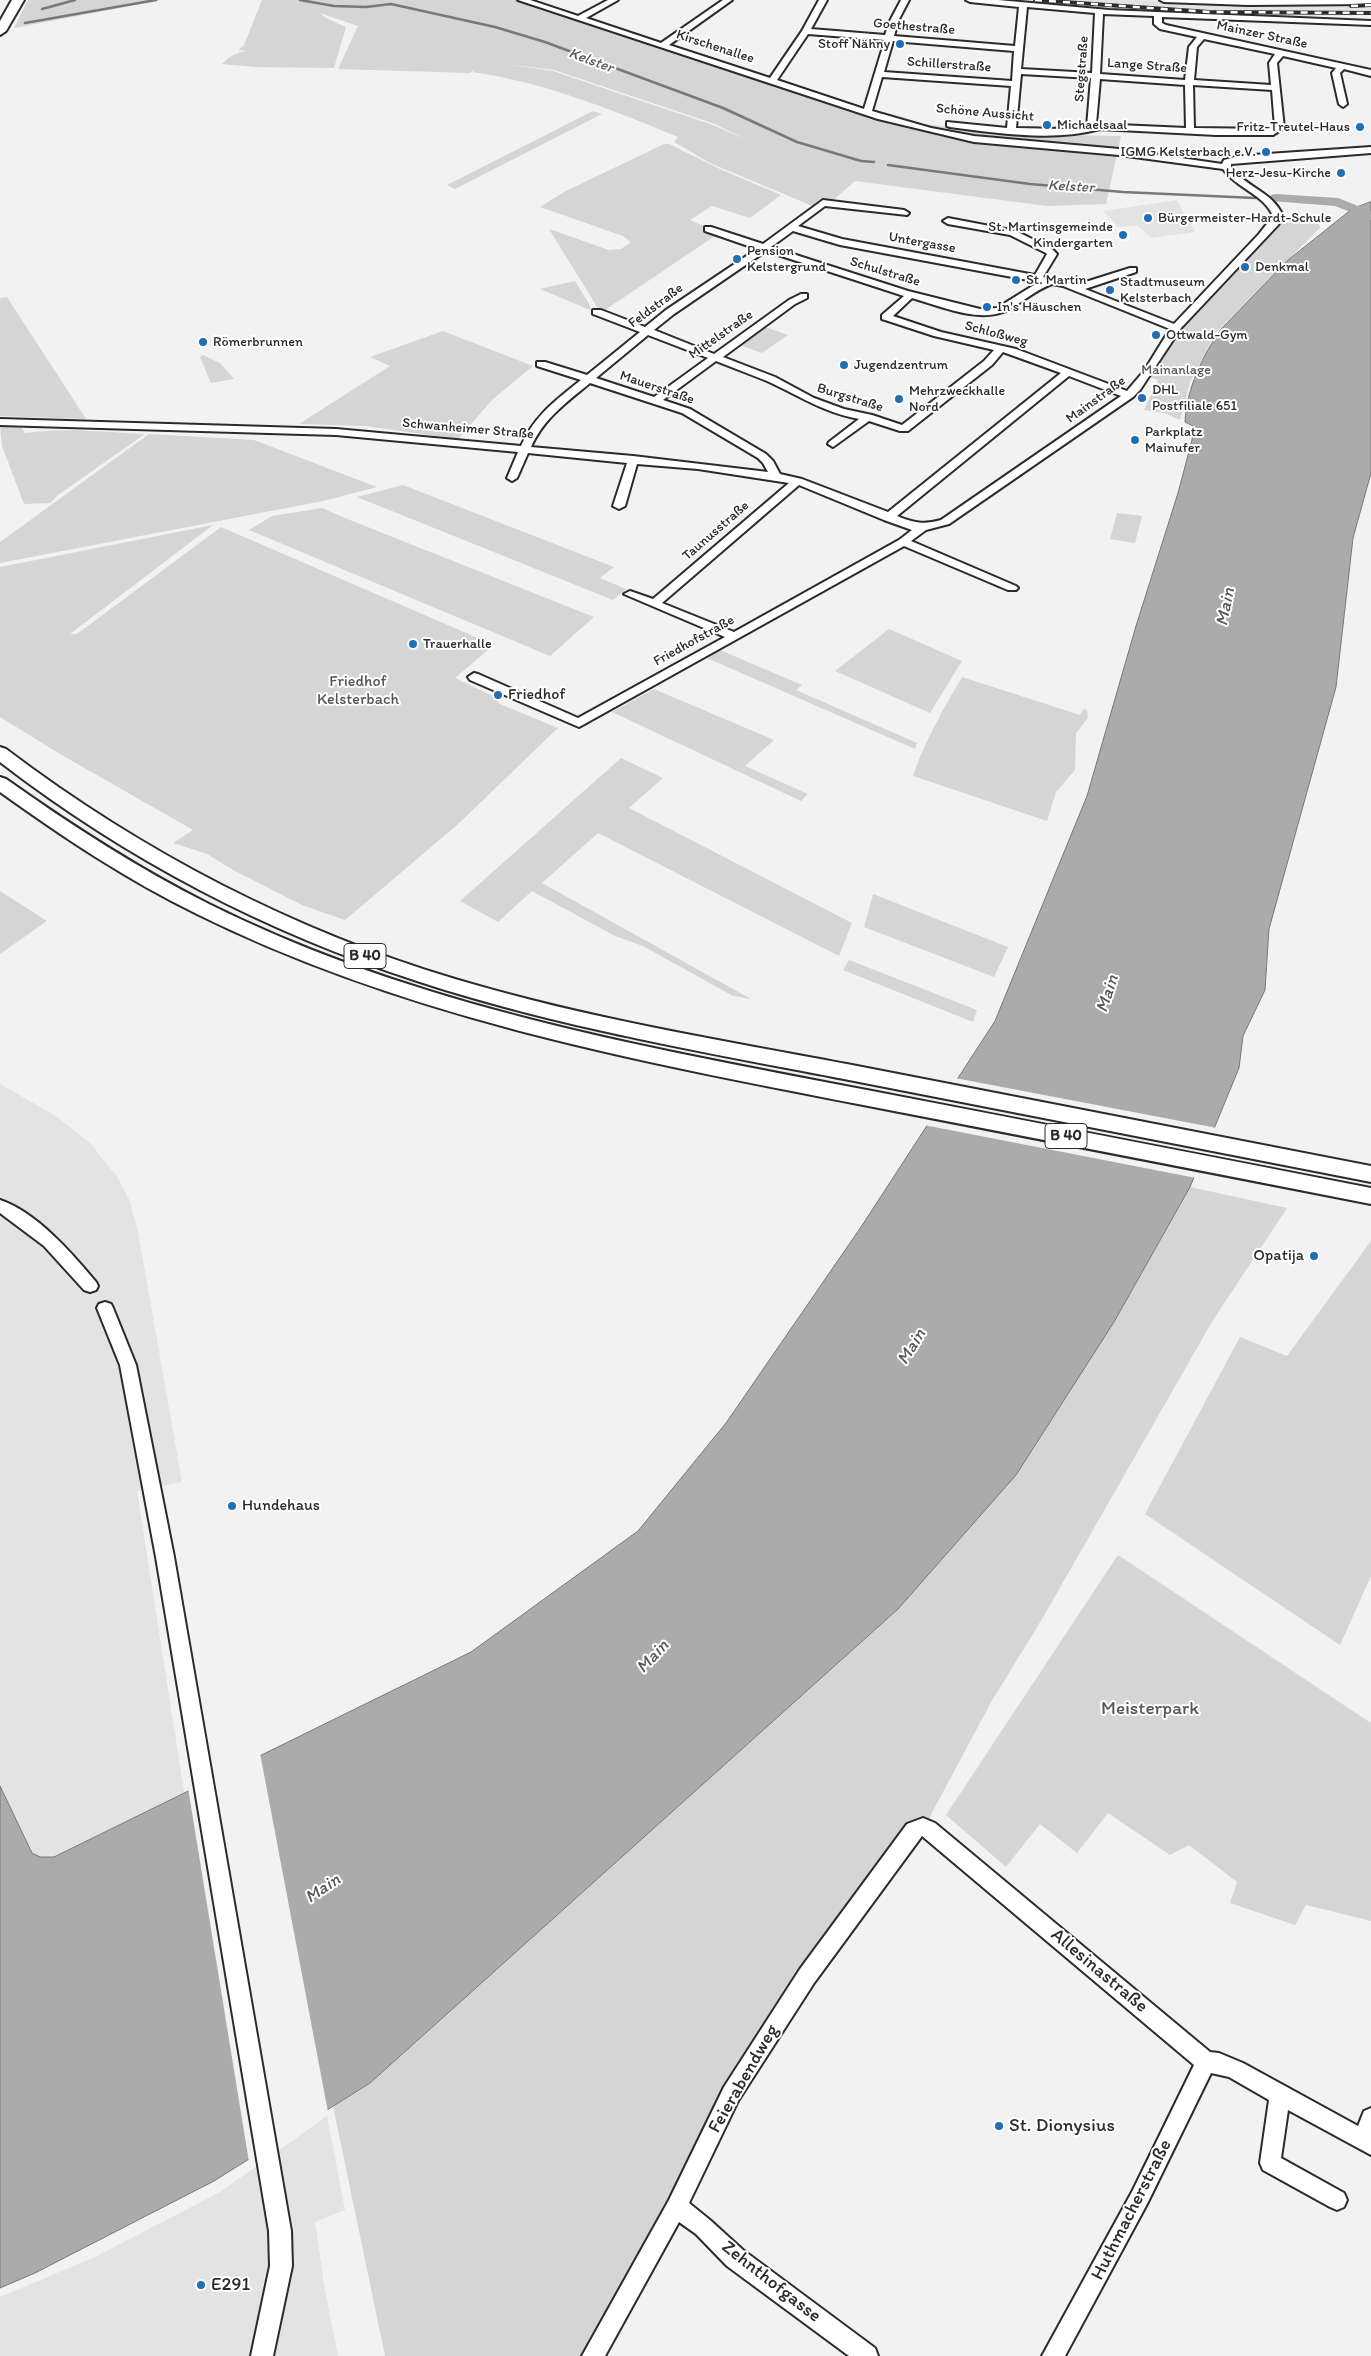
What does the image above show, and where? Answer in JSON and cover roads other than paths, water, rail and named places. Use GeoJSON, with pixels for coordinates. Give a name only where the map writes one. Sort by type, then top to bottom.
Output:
{"type":"FeatureCollection","features":[{"type":"Feature","properties":{"kind":"highway"},"geometry":{"type":"LineString","coordinates":[[0,10],[6,0]]}},
{"type":"Feature","properties":{"kind":"highway"},"geometry":{"type":"LineString","coordinates":[[0,31],[18,0]]}},
{"type":"Feature","properties":{"kind":"highway","name":"B 40"},"geometry":{"type":"LineString","coordinates":[[0,753],[96,822],[164,864],[232,900],[316,937],[415,974],[579,1018],[772,1058],[1371,1174]]}},
{"type":"Feature","properties":{"kind":"highway","name":"B 40"},"geometry":{"type":"LineString","coordinates":[[0,783],[74,836],[157,886],[223,920],[328,965],[462,1010],[654,1056],[1371,1196]]}},
{"type":"Feature","properties":{"kind":"street","name":"Kirschenallee"},"geometry":{"type":"LineString","coordinates":[[522,0],[867,112],[930,130],[974,138],[1119,152],[1226,167]]}},
{"type":"Feature","properties":{"kind":"street"},"geometry":{"type":"LineString","coordinates":[[580,18],[614,0]]}},
{"type":"Feature","properties":{"kind":"street"},"geometry":{"type":"LineString","coordinates":[[663,45],[728,0]]}},
{"type":"Feature","properties":{"kind":"street"},"geometry":{"type":"LineString","coordinates":[[773,80],[806,31],[823,0]]}},
{"type":"Feature","properties":{"kind":"street"},"geometry":{"type":"LineString","coordinates":[[867,112],[890,40],[888,36],[890,28],[905,0]]}},
{"type":"Feature","properties":{"kind":"street"},"geometry":{"type":"LineString","coordinates":[[970,0],[1099,12],[1371,23]]}},
{"type":"Feature","properties":{"kind":"street"},"geometry":{"type":"LineString","coordinates":[[1164,0],[1371,2]]}},
{"type":"Feature","properties":{"kind":"street"},"geometry":{"type":"LineString","coordinates":[[1011,131],[1023,6]]}},
{"type":"Feature","properties":{"kind":"street","name":"Stegstraße"},"geometry":{"type":"LineString","coordinates":[[1091,128],[1099,12]]}},
{"type":"Feature","properties":{"kind":"street","name":"Mainzer Straße"},"geometry":{"type":"LineString","coordinates":[[1158,15],[1159,26],[1371,72]]}},
{"type":"Feature","properties":{"kind":"street","name":"Goethestraße"},"geometry":{"type":"LineString","coordinates":[[806,31],[890,40],[1019,49]]}},
{"type":"Feature","properties":{"kind":"street"},"geometry":{"type":"LineString","coordinates":[[1190,131],[1189,82],[1193,47],[1202,36]]}},
{"type":"Feature","properties":{"kind":"street"},"geometry":{"type":"LineString","coordinates":[[1274,88],[1272,63],[1281,53]]}},
{"type":"Feature","properties":{"kind":"street"},"geometry":{"type":"LineString","coordinates":[[1342,66],[1336,73],[1343,104]]}},
{"type":"Feature","properties":{"kind":"street","name":"Lange Straße"},"geometry":{"type":"LineString","coordinates":[[1017,71],[1274,88]]}},
{"type":"Feature","properties":{"kind":"street","name":"Schillerstraße"},"geometry":{"type":"LineString","coordinates":[[880,74],[1016,84]]}},
{"type":"Feature","properties":{"kind":"street","name":"Schöne Aussicht"},"geometry":{"type":"LineString","coordinates":[[899,121],[911,119],[1011,131],[1065,132],[1082,131],[1091,128],[1121,127],[1190,131],[1278,130],[1280,128],[1274,88]]}},
{"type":"Feature","properties":{"kind":"street"},"geometry":{"type":"LineString","coordinates":[[1226,167],[1227,162],[1238,159],[1371,150]]}},
{"type":"Feature","properties":{"kind":"street","name":"Mainstraße"},"geometry":{"type":"LineString","coordinates":[[922,528],[946,522],[1138,387],[1151,370],[1176,328],[1277,220],[1276,210],[1272,203],[1242,182],[1226,167]]}},
{"type":"Feature","properties":{"kind":"street","name":"Feldstraße"},"geometry":{"type":"LineString","coordinates":[[512,478],[524,449],[545,415],[645,331],[763,248],[823,203],[904,213]]}},
{"type":"Feature","properties":{"kind":"street"},"geometry":{"type":"LineString","coordinates":[[948,221],[1006,230],[1034,242],[1052,254],[1038,278]]}},
{"type":"Feature","properties":{"kind":"street","name":"Untergasse"},"geometry":{"type":"LineString","coordinates":[[791,227],[840,242],[1038,278],[1077,288],[1176,328]]}},
{"type":"Feature","properties":{"kind":"street","name":"Schulstraße"},"geometry":{"type":"LineString","coordinates":[[708,230],[951,306],[990,312],[996,311],[1039,286],[1050,282]]}},
{"type":"Feature","properties":{"kind":"street"},"geometry":{"type":"LineString","coordinates":[[1077,288],[1134,270]]}},
{"type":"Feature","properties":{"kind":"street","name":"Schloßweg"},"geometry":{"type":"LineString","coordinates":[[911,294],[886,317],[938,334],[1001,348],[1129,395]]}},
{"type":"Feature","properties":{"kind":"street","name":"Mittelstraße"},"geometry":{"type":"LineString","coordinates":[[655,400],[714,356],[792,302],[804,296]]}},
{"type":"Feature","properties":{"kind":"street","name":"Burgstraße"},"geometry":{"type":"LineString","coordinates":[[597,312],[771,378],[810,400],[841,412],[868,417],[898,428],[907,427],[988,363],[1001,348]]}},
{"type":"Feature","properties":{"kind":"street","name":"Mauerstraße"},"geometry":{"type":"LineString","coordinates":[[541,364],[693,414],[762,456],[768,461],[775,476]]}},
{"type":"Feature","properties":{"kind":"street"},"geometry":{"type":"LineString","coordinates":[[888,518],[1068,372]]}},
{"type":"Feature","properties":{"kind":"street"},"geometry":{"type":"LineString","coordinates":[[833,444],[868,417]]}},
{"type":"Feature","properties":{"kind":"street","name":"Schwanheimer Straße"},"geometry":{"type":"LineString","coordinates":[[0,422],[310,431],[633,459],[775,476],[798,481],[888,518],[922,528]]}},
{"type":"Feature","properties":{"kind":"street"},"geometry":{"type":"LineString","coordinates":[[619,506],[633,459]]}},
{"type":"Feature","properties":{"kind":"street","name":"Taunusstraße"},"geometry":{"type":"LineString","coordinates":[[654,604],[798,481]]}},
{"type":"Feature","properties":{"kind":"street","name":"Friedhofstraße"},"geometry":{"type":"LineString","coordinates":[[474,677],[579,723],[903,542],[922,528]]}},
{"type":"Feature","properties":{"kind":"street"},"geometry":{"type":"LineString","coordinates":[[903,542],[1012,588]]}},
{"type":"Feature","properties":{"kind":"street"},"geometry":{"type":"LineString","coordinates":[[630,594],[734,636]]}},
{"type":"Feature","properties":{"kind":"street"},"geometry":{"type":"LineString","coordinates":[[0,1206],[35,1228],[52,1242],[90,1286]]}},
{"type":"Feature","properties":{"kind":"street"},"geometry":{"type":"LineString","coordinates":[[106,1308],[128,1364],[165,1557],[280,2231],[281,2266],[262,2356]]}},
{"type":"Feature","properties":{"kind":"street","name":"Feierabendweg"},"geometry":{"type":"LineString","coordinates":[[593,2356],[676,2207],[731,2094],[781,2014],[867,1892],[914,1830],[923,1827],[928,1829]]}},
{"type":"Feature","properties":{"kind":"street","name":"Allesinastraße"},"geometry":{"type":"LineString","coordinates":[[928,1829],[1206,2062],[1219,2062],[1236,2070],[1367,2143]]}},
{"type":"Feature","properties":{"kind":"street","name":"Huthmacherstraße"},"geometry":{"type":"LineString","coordinates":[[1053,2356],[1140,2197],[1206,2062]]}},
{"type":"Feature","properties":{"kind":"street"},"geometry":{"type":"LineString","coordinates":[[1280,2095],[1270,2163],[1337,2200]]}},
{"type":"Feature","properties":{"kind":"street"},"geometry":{"type":"LineString","coordinates":[[1367,2143],[1371,2118]]}},
{"type":"Feature","properties":{"kind":"street","name":"Zehnthofgasse"},"geometry":{"type":"LineString","coordinates":[[676,2207],[703,2227],[735,2258],[867,2356]]}},
{"type":"Feature","properties":{"kind":"water","name":"Main"},"geometry":{"type":"Polygon","coordinates":[[[1371,202],[1371,473],[1353,538],[1336,687],[1269,929],[1265,990],[1243,1036],[1239,1068],[1190,1187],[1114,1322],[1016,1475],[898,1609],[370,2083],[214,2181],[35,2273],[0,2288],[0,1786],[32,1853],[40,1857],[54,1857],[471,1652],[638,1531],[726,1423],[861,1227],[995,1021],[1087,796],[1136,626],[1178,493],[1192,440],[1193,426],[1185,422],[1186,410],[1192,385],[1208,349],[1222,328],[1288,260],[1352,209],[1371,202]]]}},
{"type":"Feature","properties":{"kind":"waterway"},"geometry":{"type":"LineString","coordinates":[[42,9],[75,0]]}},
{"type":"Feature","properties":{"kind":"waterway","name":"Kelster"},"geometry":{"type":"LineString","coordinates":[[25,23],[156,0]]}},
{"type":"Feature","properties":{"kind":"waterway","name":"Kelster"},"geometry":{"type":"LineString","coordinates":[[300,0],[334,6],[366,7],[391,4],[495,27],[545,42],[723,108],[797,142],[861,161],[874,162]]}},
{"type":"Feature","properties":{"kind":"waterway","name":"Kelster"},"geometry":{"type":"LineString","coordinates":[[888,165],[1030,184],[1123,192],[1255,198]]}},
{"type":"Feature","properties":{"kind":"waterway","name":"Kelster"},"geometry":{"type":"LineString","coordinates":[[1276,198],[1338,202],[1371,216]]}},
{"type":"Feature","properties":{"kind":"railway"},"geometry":{"type":"LineString","coordinates":[[1035,0],[1209,12],[1371,13]]}},
{"type":"Feature","properties":{"kind":"railway"},"geometry":{"type":"LineString","coordinates":[[1351,6],[1371,5]]}},
{"type":"Feature","properties":{"kind":"place","name":"Stoff Nähny"},"geometry":{"type":"Point","coordinates":[900,44]}},
{"type":"Feature","properties":{"kind":"place","name":"Michaelsaal"},"geometry":{"type":"Point","coordinates":[1047,125]}},
{"type":"Feature","properties":{"kind":"place","name":"Fritz-Treutel-Haus"},"geometry":{"type":"Point","coordinates":[1360,127]}},
{"type":"Feature","properties":{"kind":"place","name":"IGMG Kelsterbach e.V."},"geometry":{"type":"Point","coordinates":[1266,152]}},
{"type":"Feature","properties":{"kind":"place","name":"Herz-Jesu-Kirche"},"geometry":{"type":"Point","coordinates":[1341,173]}},
{"type":"Feature","properties":{"kind":"place","name":"Bürgermeister-Hardt-Schule"},"geometry":{"type":"Point","coordinates":[1148,218]}},
{"type":"Feature","properties":{"kind":"place","name":"St. Martinsgemeinde Kindergarten"},"geometry":{"type":"Point","coordinates":[1123,235]}},
{"type":"Feature","properties":{"kind":"place","name":"Pension Kelstergrund"},"geometry":{"type":"Point","coordinates":[737,259]}},
{"type":"Feature","properties":{"kind":"place","name":"Denkmal"},"geometry":{"type":"Point","coordinates":[1245,267]}},
{"type":"Feature","properties":{"kind":"place","name":"St. Martin"},"geometry":{"type":"Point","coordinates":[1016,280]}},
{"type":"Feature","properties":{"kind":"place","name":"Stadtmuseum Kelsterbach"},"geometry":{"type":"Point","coordinates":[1110,290]}},
{"type":"Feature","properties":{"kind":"place","name":"In's Häuschen"},"geometry":{"type":"Point","coordinates":[987,307]}},
{"type":"Feature","properties":{"kind":"place","name":"Ottwald-Gym"},"geometry":{"type":"Point","coordinates":[1156,335]}},
{"type":"Feature","properties":{"kind":"place","name":"Römerbrunnen"},"geometry":{"type":"Point","coordinates":[203,342]}},
{"type":"Feature","properties":{"kind":"place","name":"Jugendzentrum"},"geometry":{"type":"Point","coordinates":[844,365]}},
{"type":"Feature","properties":{"kind":"place","name":"DHL Postfiliale 651"},"geometry":{"type":"Point","coordinates":[1142,398]}},
{"type":"Feature","properties":{"kind":"place","name":"Mehrzweckhalle Nord"},"geometry":{"type":"Point","coordinates":[899,399]}},
{"type":"Feature","properties":{"kind":"place","name":"Parkplatz Mainufer"},"geometry":{"type":"Point","coordinates":[1135,440]}},
{"type":"Feature","properties":{"kind":"place","name":"Trauerhalle"},"geometry":{"type":"Point","coordinates":[413,644]}},
{"type":"Feature","properties":{"kind":"place","name":"Friedhof"},"geometry":{"type":"Point","coordinates":[498,695]}},
{"type":"Feature","properties":{"kind":"place","name":"Opatija"},"geometry":{"type":"Point","coordinates":[1314,1256]}},
{"type":"Feature","properties":{"kind":"place","name":"Hundehaus"},"geometry":{"type":"Point","coordinates":[232,1506]}},
{"type":"Feature","properties":{"kind":"place","name":"St. Dionysius"},"geometry":{"type":"Point","coordinates":[999,2126]}},
{"type":"Feature","properties":{"kind":"place","name":"E291"},"geometry":{"type":"Point","coordinates":[201,2285]}},
{"type":"Feature","properties":{"kind":"park label","name":"Mainanlage"},"geometry":{"type":"Point","coordinates":[1176,370]}},
{"type":"Feature","properties":{"kind":"park label","name":"Friedhof Kelsterbach"},"geometry":{"type":"Point","coordinates":[358,691]}},
{"type":"Feature","properties":{"kind":"park label","name":"Meisterpark"},"geometry":{"type":"Point","coordinates":[1150,1709]}}]}
